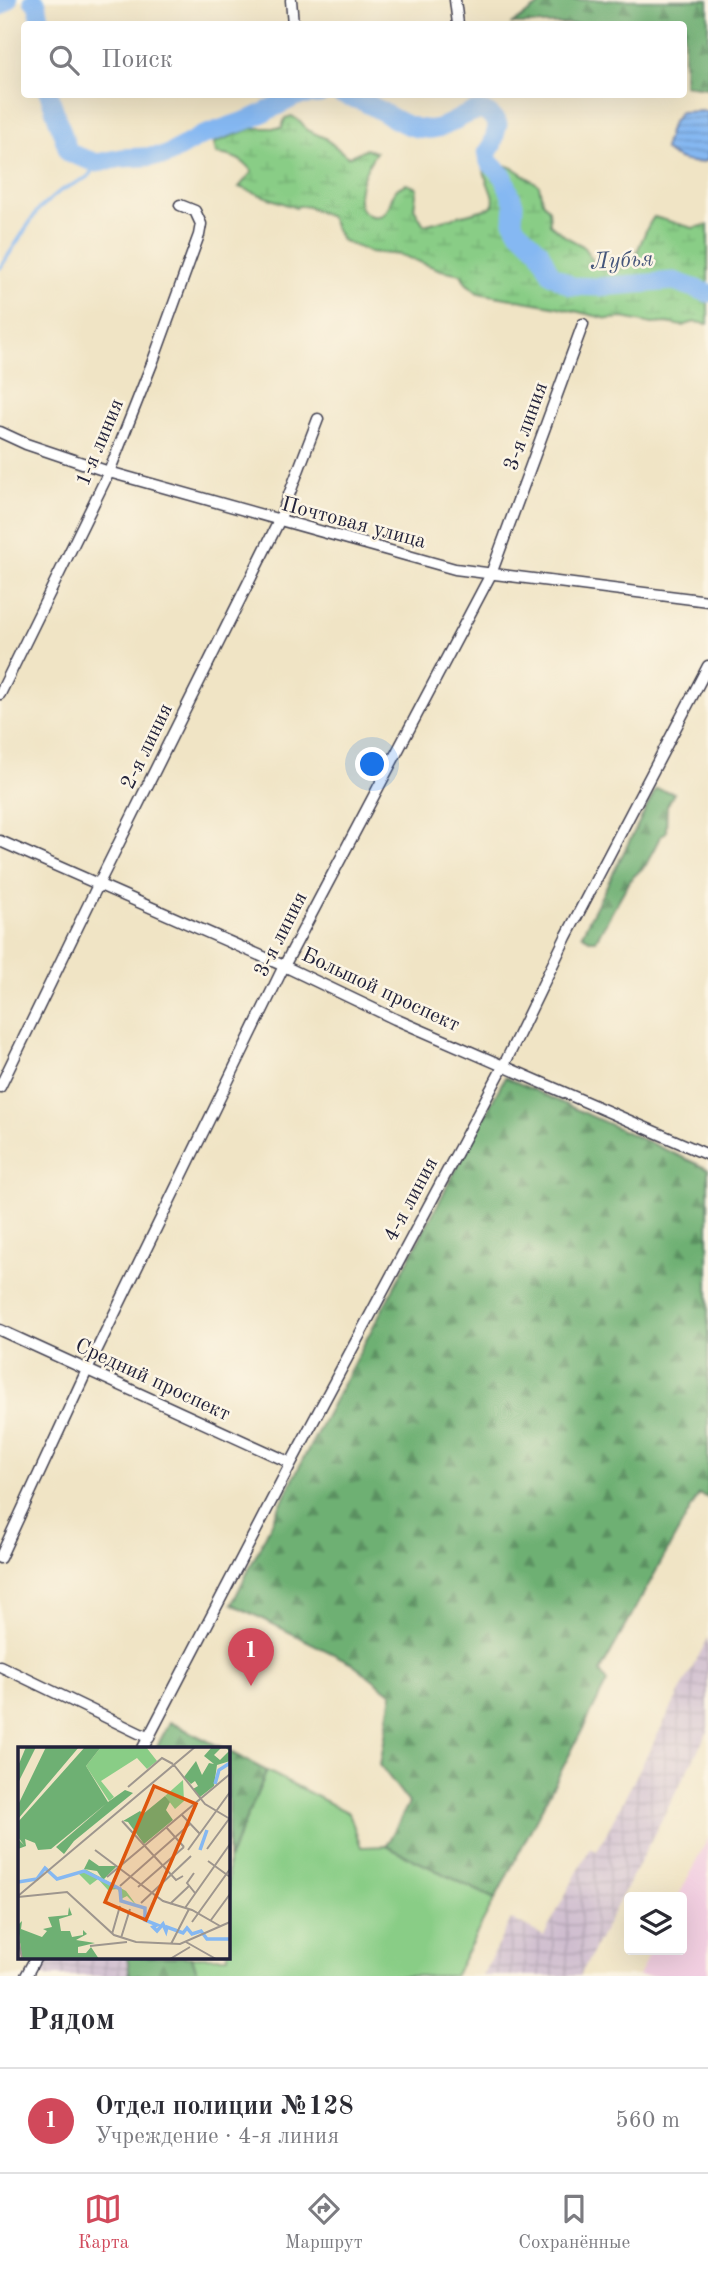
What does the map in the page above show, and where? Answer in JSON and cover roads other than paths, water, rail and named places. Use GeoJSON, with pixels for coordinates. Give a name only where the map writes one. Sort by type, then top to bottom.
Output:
{"type":"FeatureCollection","features":[{"type":"Feature","properties":{"kind":"street"},"geometry":{"type":"LineString","coordinates":[[291,0],[293,21]]}},
{"type":"Feature","properties":{"kind":"street"},"geometry":{"type":"LineString","coordinates":[[455,0],[458,21]]}},
{"type":"Feature","properties":{"kind":"street","name":"1-я линия"},"geometry":{"type":"LineString","coordinates":[[0,694],[109,472],[153,361],[201,225],[195,211],[180,205]]}},
{"type":"Feature","properties":{"kind":"street","name":"3-я линия"},"geometry":{"type":"LineString","coordinates":[[0,1558],[87,1370],[284,966],[491,574],[583,324]]}},
{"type":"Feature","properties":{"kind":"street","name":"2-я линия"},"geometry":{"type":"LineString","coordinates":[[0,1087],[279,521],[318,419]]}},
{"type":"Feature","properties":{"kind":"street","name":"Почтовая улица"},"geometry":{"type":"LineString","coordinates":[[0,432],[48,452],[109,472],[455,569],[708,601]]}},
{"type":"Feature","properties":{"kind":"street","name":"4-я линия"},"geometry":{"type":"LineString","coordinates":[[146,1743],[291,1463],[504,1065],[566,937],[708,666]]}},
{"type":"Feature","properties":{"kind":"street","name":"Большой проспект"},"geometry":{"type":"LineString","coordinates":[[0,841],[708,1155]]}},
{"type":"Feature","properties":{"kind":"street","name":"Средний проспект"},"geometry":{"type":"LineString","coordinates":[[0,1330],[291,1463]]}},
{"type":"Feature","properties":{"kind":"street"},"geometry":{"type":"LineString","coordinates":[[0,1666],[146,1743]]}},
{"type":"Feature","properties":{"kind":"street"},"geometry":{"type":"LineString","coordinates":[[26,1976],[35,1958]]}},
{"type":"Feature","properties":{"kind":"water"},"geometry":{"type":"Polygon","coordinates":[[[708,111],[708,160],[684,161],[664,149],[671,125],[680,112],[708,111]]]}},
{"type":"Feature","properties":{"kind":"waterway","name":"Лубья"},"geometry":{"type":"LineString","coordinates":[[0,6],[8,0]]}},
{"type":"Feature","properties":{"kind":"waterway","name":"Лубья"},"geometry":{"type":"LineString","coordinates":[[33,0],[37,4],[41,21]]}},
{"type":"Feature","properties":{"kind":"waterway","name":"Лубья"},"geometry":{"type":"LineString","coordinates":[[50,98],[69,153],[97,163],[122,158],[165,156],[201,136],[253,118],[293,98]]}},
{"type":"Feature","properties":{"kind":"waterway","name":"Лубья"},"geometry":{"type":"LineString","coordinates":[[352,98],[405,124],[423,129],[441,127],[475,111],[490,115],[498,124],[492,146],[487,153],[489,162],[504,177],[514,204],[513,221],[516,228],[539,250],[551,274],[571,286],[599,287],[674,281],[708,293]]}},
{"type":"Feature","properties":{"kind":"waterway"},"geometry":{"type":"LineString","coordinates":[[0,268],[38,210],[60,191],[88,177],[97,163]]}},
{"type":"Feature","properties":{"kind":"place","name":"Отдел полиции №128"},"geometry":{"type":"Point","coordinates":[251,1686]}}]}
